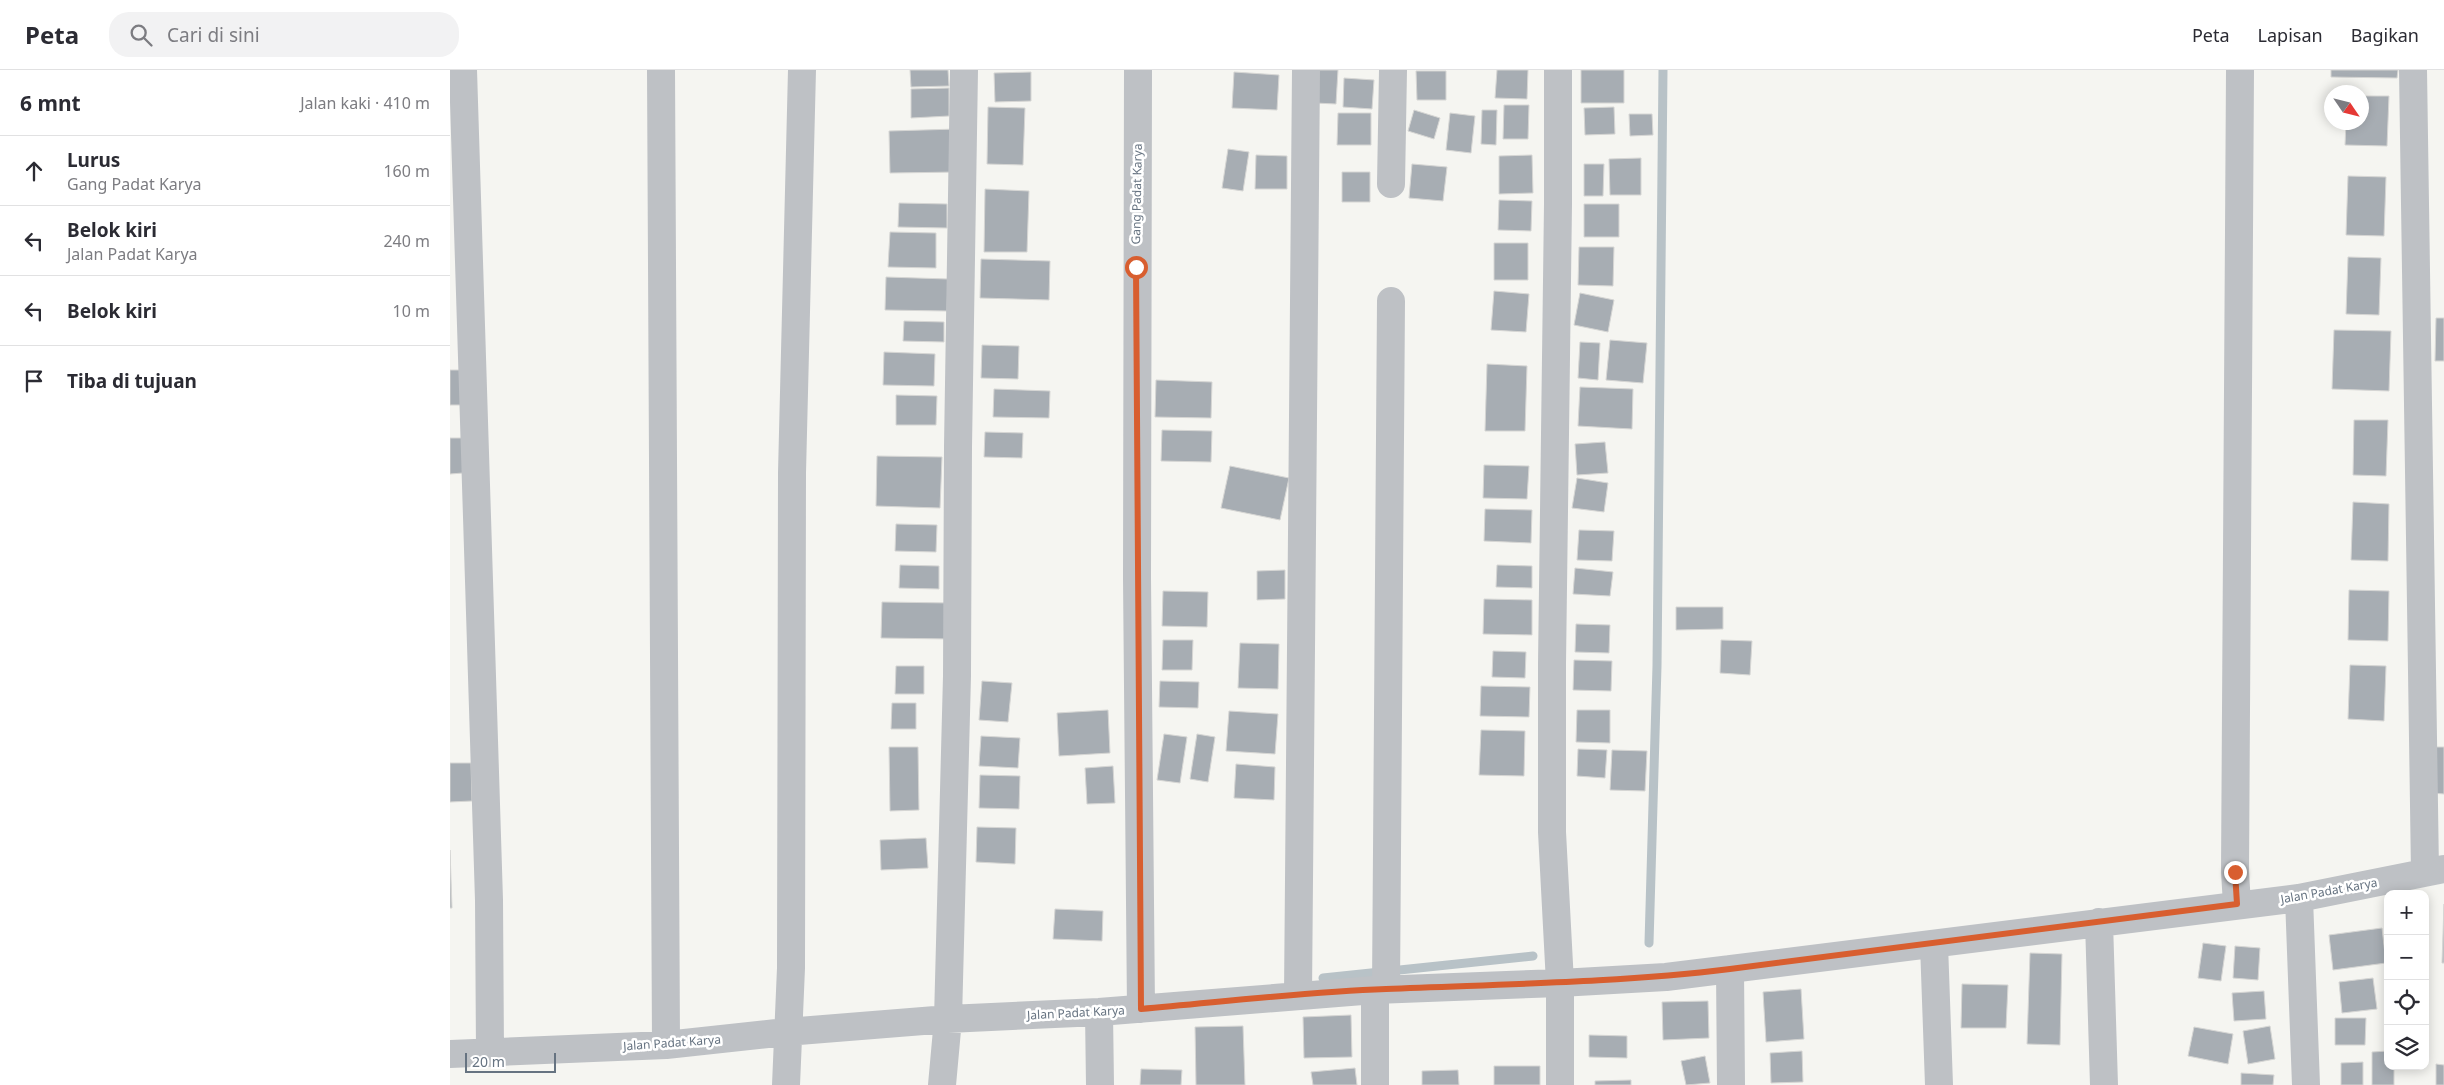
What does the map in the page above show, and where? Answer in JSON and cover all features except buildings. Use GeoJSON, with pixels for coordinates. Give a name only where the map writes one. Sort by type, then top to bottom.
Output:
{"type":"FeatureCollection","features":[{"type":"Feature","properties":{"kind":"street"},"geometry":{"type":"LineString","coordinates":[[463,70],[459,221],[489,890],[490,1053]]}},
{"type":"Feature","properties":{"kind":"street"},"geometry":{"type":"LineString","coordinates":[[661,70],[666,1045]]}},
{"type":"Feature","properties":{"kind":"street"},"geometry":{"type":"LineString","coordinates":[[786,1085],[786,1032],[791,968],[792,473],[802,70]]}},
{"type":"Feature","properties":{"kind":"street"},"geometry":{"type":"LineString","coordinates":[[942,1085],[948,1019],[957,676],[958,447],[964,70]]}},
{"type":"Feature","properties":{"kind":"street","name":"Gang Padat Karya"},"geometry":{"type":"LineString","coordinates":[[1138,70],[1137,578],[1141,1009]]}},
{"type":"Feature","properties":{"kind":"street"},"geometry":{"type":"LineString","coordinates":[[1298,996],[1306,70]]}},
{"type":"Feature","properties":{"kind":"street"},"geometry":{"type":"LineString","coordinates":[[1391,184],[1393,70]]}},
{"type":"Feature","properties":{"kind":"street"},"geometry":{"type":"LineString","coordinates":[[1558,70],[1552,832],[1560,983],[1560,1085]]}},
{"type":"Feature","properties":{"kind":"street"},"geometry":{"type":"LineString","coordinates":[[2413,70],[2434,871]]}},
{"type":"Feature","properties":{"kind":"street"},"geometry":{"type":"LineString","coordinates":[[2237,904],[2235,872],[2240,71]]}},
{"type":"Feature","properties":{"kind":"street"},"geometry":{"type":"LineString","coordinates":[[1375,1085],[1380,989],[1391,301]]}},
{"type":"Feature","properties":{"kind":"street","name":"Jalan Padat Karya"},"geometry":{"type":"LineString","coordinates":[[450,1054],[666,1045],[786,1032],[948,1019],[1099,1012],[1380,989],[1560,983],[1666,977],[2237,904],[2299,898],[2434,871]]}},
{"type":"Feature","properties":{"kind":"street"},"geometry":{"type":"LineString","coordinates":[[2299,898],[2306,1085]]}},
{"type":"Feature","properties":{"kind":"street"},"geometry":{"type":"LineString","coordinates":[[2098,922],[2104,1085]]}},
{"type":"Feature","properties":{"kind":"street"},"geometry":{"type":"LineString","coordinates":[[1934,944],[1939,1085]]}},
{"type":"Feature","properties":{"kind":"street"},"geometry":{"type":"LineString","coordinates":[[1730,969],[1731,1085]]}},
{"type":"Feature","properties":{"kind":"street"},"geometry":{"type":"LineString","coordinates":[[1099,1012],[1100,1085]]}},
{"type":"Feature","properties":{"kind":"waterway"},"geometry":{"type":"LineString","coordinates":[[1649,943],[1657,666],[1663,70]]}},
{"type":"Feature","properties":{"kind":"waterway"},"geometry":{"type":"LineString","coordinates":[[1323,978],[1533,956]]}},
{"type":"Feature","properties":{"kind":"route"},"geometry":{"type":"LineString","coordinates":[[1136,267],[1141,1009],[1375,990],[1666,977],[1934,944],[2237,904],[2235,872]]}}]}
